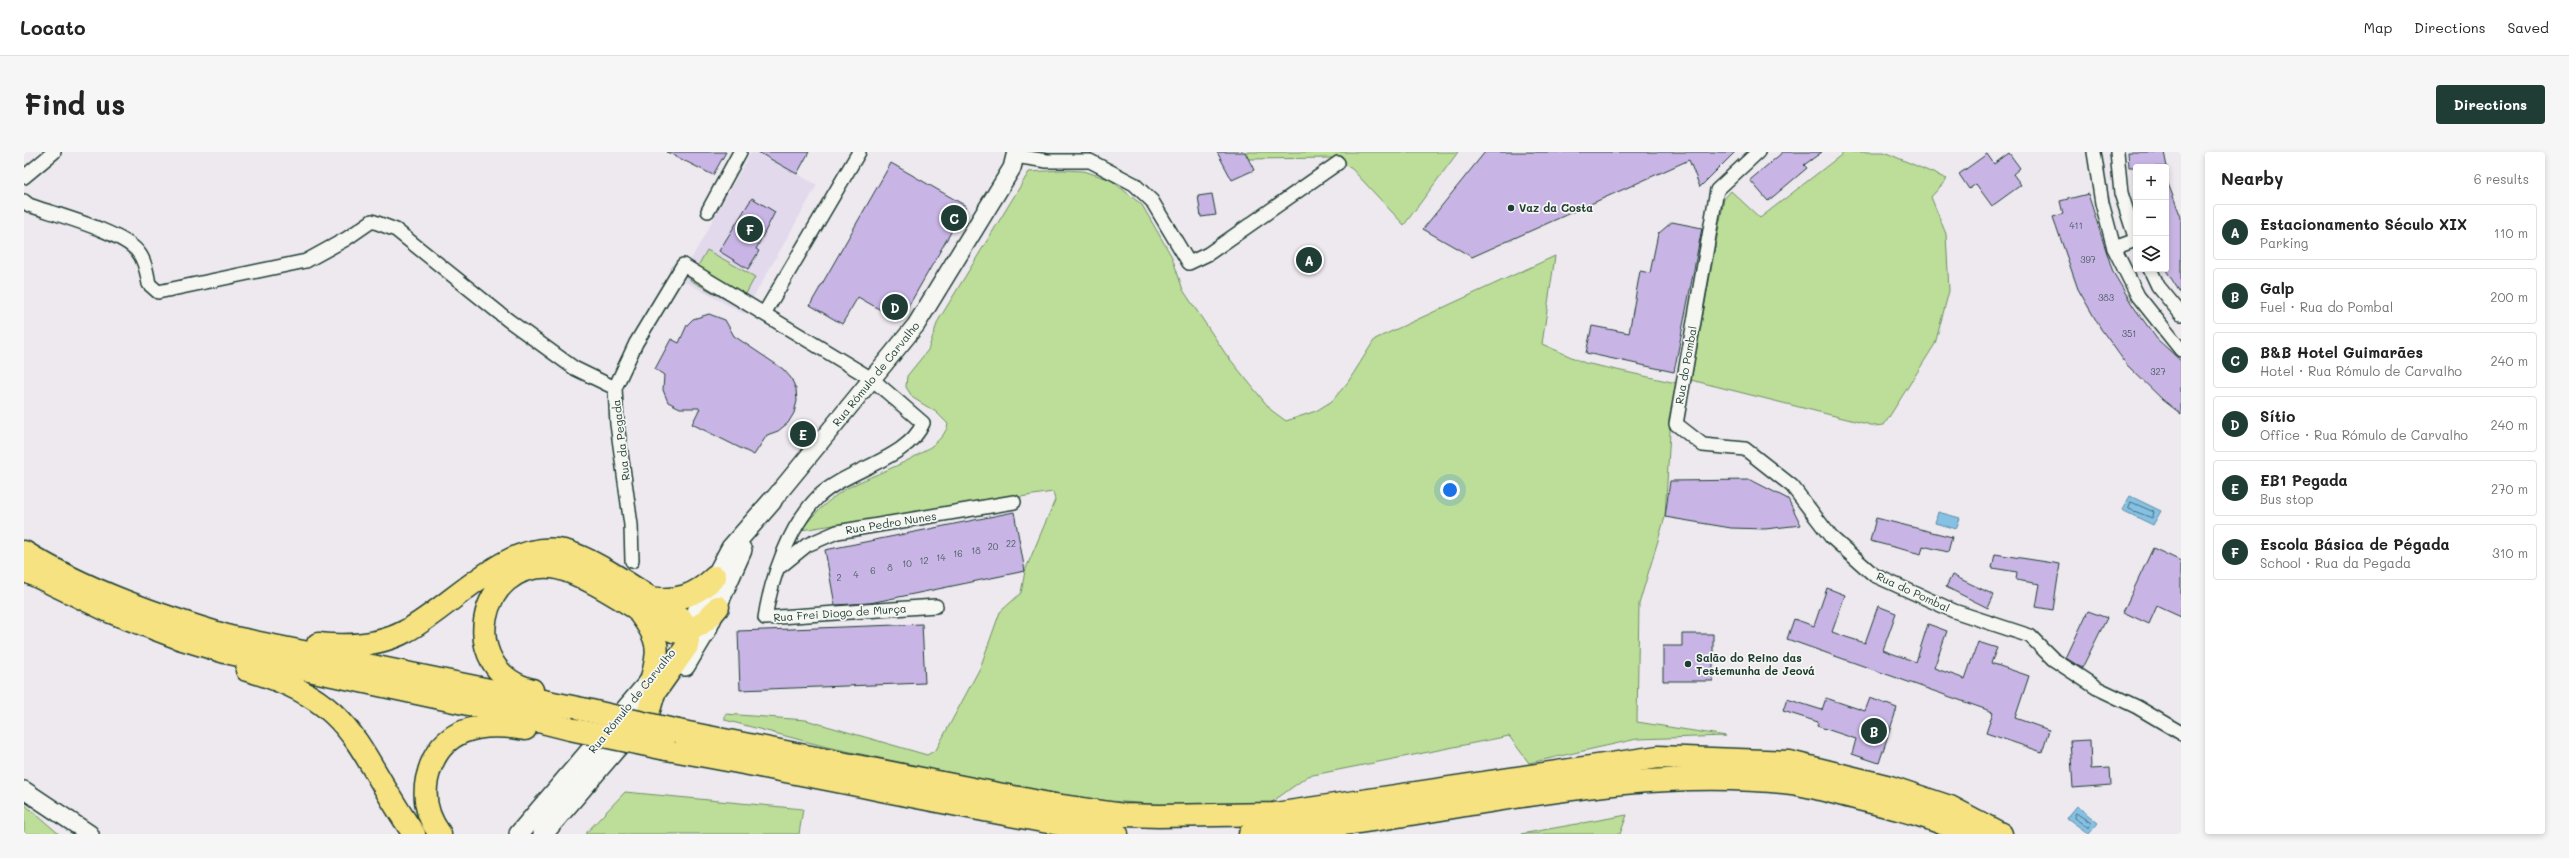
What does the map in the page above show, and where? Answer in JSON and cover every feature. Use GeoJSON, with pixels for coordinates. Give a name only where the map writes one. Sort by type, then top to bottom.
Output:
{"type":"FeatureCollection","features":[{"type":"Feature","properties":{"kind":"highway"},"geometry":{"type":"LineString","coordinates":[[286,649],[303,642],[340,646],[370,644],[387,639],[420,623],[502,564],[518,556],[549,549],[579,556],[643,604],[657,642],[658,656],[651,681]]}},
{"type":"Feature","properties":{"kind":"highway"},"geometry":{"type":"LineString","coordinates":[[24,552],[69,576],[184,623],[286,649],[582,709],[678,731],[1054,806],[1123,815],[1158,816],[1275,814],[1658,757],[1789,762],[1890,787],[1950,807],[2001,834]]}},
{"type":"Feature","properties":{"kind":"highway"},"geometry":{"type":"LineString","coordinates":[[582,709],[569,699],[524,688],[507,680],[494,666],[485,646],[484,624],[489,606],[496,592],[505,582],[516,574],[532,569],[551,567],[567,570],[643,604],[680,617],[687,630],[687,646],[654,693],[649,710]]}},
{"type":"Feature","properties":{"kind":"highway"},"geometry":{"type":"LineString","coordinates":[[24,570],[111,612],[179,638],[225,652],[487,708],[570,729],[666,749],[806,774],[1009,816],[1117,834]]}},
{"type":"Feature","properties":{"kind":"highway"},"geometry":{"type":"LineString","coordinates":[[643,604],[684,598],[704,588],[715,577]]}},
{"type":"Feature","properties":{"kind":"highway"},"geometry":{"type":"LineString","coordinates":[[687,630],[706,621],[718,607]]}},
{"type":"Feature","properties":{"kind":"highway"},"geometry":{"type":"LineString","coordinates":[[179,638],[192,653],[282,682],[305,692],[338,716],[366,752],[414,834]]}},
{"type":"Feature","properties":{"kind":"highway"},"geometry":{"type":"LineString","coordinates":[[440,834],[432,823],[427,809],[426,782],[433,756],[449,738],[479,727],[513,727],[556,735],[570,729]]}},
{"type":"Feature","properties":{"kind":"highway"},"geometry":{"type":"LineString","coordinates":[[1250,834],[1312,830],[1541,794],[1648,781],[1720,778],[1793,783],[1942,822],[1967,834]]}},
{"type":"Feature","properties":{"kind":"main road","name":"Rua Rómulo de Carvalho"},"geometry":{"type":"LineString","coordinates":[[519,834],[651,681],[687,630],[715,577],[742,534],[772,501]]}},
{"type":"Feature","properties":{"kind":"main road","name":"Rua Rómulo de Carvalho"},"geometry":{"type":"LineString","coordinates":[[544,834],[649,710],[691,657],[718,607],[740,555],[772,501]]}},
{"type":"Feature","properties":{"kind":"street"},"geometry":{"type":"LineString","coordinates":[[24,177],[54,152]]}},
{"type":"Feature","properties":{"kind":"street"},"geometry":{"type":"LineString","coordinates":[[708,211],[740,152]]}},
{"type":"Feature","properties":{"kind":"street"},"geometry":{"type":"LineString","coordinates":[[859,152],[765,312],[872,379]]}},
{"type":"Feature","properties":{"kind":"street","name":"Rua do Pombal"},"geometry":{"type":"LineString","coordinates":[[1758,152],[1717,190],[1676,424],[1703,445],[1745,449],[1792,486],[1831,537],[1874,575],[1954,611],[2030,636],[2053,659],[2097,688],[2137,707],[2181,733]]}},
{"type":"Feature","properties":{"kind":"street"},"geometry":{"type":"LineString","coordinates":[[2094,152],[2102,203],[2114,248],[2138,296],[2181,350]]}},
{"type":"Feature","properties":{"kind":"street"},"geometry":{"type":"LineString","coordinates":[[2117,152],[2121,193],[2135,236]]}},
{"type":"Feature","properties":{"kind":"street","name":"Rua Rómulo de Carvalho"},"geometry":{"type":"LineString","coordinates":[[772,501],[916,325],[1012,168],[1016,154],[1047,161],[1090,161],[1134,184],[1152,201],[1189,263],[1208,254],[1338,164]]}},
{"type":"Feature","properties":{"kind":"street"},"geometry":{"type":"LineString","coordinates":[[24,201],[28,205],[122,238],[138,252],[147,270],[149,284],[158,292],[306,261],[346,239],[372,221],[396,230],[508,320],[574,368],[616,388]]}},
{"type":"Feature","properties":{"kind":"street"},"geometry":{"type":"LineString","coordinates":[[2114,248],[2133,241]]}},
{"type":"Feature","properties":{"kind":"street","name":"Rua da Pegada"},"geometry":{"type":"LineString","coordinates":[[632,561],[631,525],[618,424],[616,388],[636,343],[683,265],[765,312]]}},
{"type":"Feature","properties":{"kind":"street"},"geometry":{"type":"LineString","coordinates":[[2151,272],[2158,286],[2181,314]]}},
{"type":"Feature","properties":{"kind":"street","name":"Rua Frei Diogo de Murça"},"geometry":{"type":"LineString","coordinates":[[872,379],[923,423],[918,435],[907,446],[840,481],[818,497],[798,524],[770,587],[765,618],[936,606]]}},
{"type":"Feature","properties":{"kind":"street","name":"Rua Pedro Nunes"},"geometry":{"type":"LineString","coordinates":[[778,569],[806,545],[837,532],[1014,502]]}},
{"type":"Feature","properties":{"kind":"street"},"geometry":{"type":"LineString","coordinates":[[24,790],[90,834]]}},
{"type":"Feature","properties":{"kind":"shaded area"},"geometry":{"type":"Polygon","coordinates":[[[751,152],[758,152],[817,185],[744,314],[680,279],[751,152]]]}},
{"type":"Feature","properties":{"kind":"green space"},"geometry":{"type":"Polygon","coordinates":[[[1245,152],[1458,152],[1404,225],[1352,169],[1334,158],[1248,159],[1245,152]]]}},
{"type":"Feature","properties":{"kind":"green space"},"geometry":{"type":"Polygon","coordinates":[[[1845,152],[1884,152],[1947,179],[1931,197],[1946,234],[1949,291],[1935,344],[1884,425],[1875,426],[1691,380],[1724,199],[1731,191],[1760,218],[1845,152]]]}},
{"type":"Feature","properties":{"kind":"green space"},"geometry":{"type":"Polygon","coordinates":[[[1062,170],[1084,171],[1111,180],[1142,205],[1172,257],[1183,290],[1225,353],[1271,410],[1286,421],[1316,411],[1332,401],[1348,382],[1375,339],[1555,256],[1542,344],[1585,363],[1676,383],[1671,415],[1665,517],[1639,604],[1637,722],[1726,736],[1637,739],[1529,763],[1509,736],[1308,776],[1265,807],[1193,807],[1110,801],[1023,788],[827,747],[725,720],[725,714],[806,720],[927,755],[936,750],[980,668],[1000,612],[1021,593],[1025,571],[1055,500],[1053,492],[801,530],[832,498],[856,484],[920,454],[933,445],[943,435],[948,424],[936,412],[913,398],[906,387],[907,376],[928,350],[938,321],[1029,172],[1062,170]]]}},
{"type":"Feature","properties":{"kind":"green space"},"geometry":{"type":"Polygon","coordinates":[[[707,250],[755,277],[739,307],[690,280],[707,250]]]}},
{"type":"Feature","properties":{"kind":"green space"},"geometry":{"type":"Polygon","coordinates":[[[625,792],[803,809],[799,834],[585,834],[625,792]]]}},
{"type":"Feature","properties":{"kind":"green space"},"geometry":{"type":"Polygon","coordinates":[[[24,804],[59,834],[24,834],[24,804]]]}},
{"type":"Feature","properties":{"kind":"green space"},"geometry":{"type":"Polygon","coordinates":[[[1627,815],[1620,834],[1521,834],[1627,815]]]}},
{"type":"Feature","properties":{"kind":"water"},"geometry":{"type":"Polygon","coordinates":[[[2130,496],[2161,511],[2153,525],[2122,510],[2130,496]]]}},
{"type":"Feature","properties":{"kind":"water"},"geometry":{"type":"Polygon","coordinates":[[[1938,512],[1960,518],[1956,529],[1935,523],[1938,512]]]}},
{"type":"Feature","properties":{"kind":"water"},"geometry":{"type":"Polygon","coordinates":[[[2077,806],[2098,823],[2089,834],[2067,818],[2077,806]]]}},
{"type":"Feature","properties":{"kind":"building"},"geometry":{"type":"Polygon","coordinates":[[[667,152],[726,152],[713,175],[667,152]]]}},
{"type":"Feature","properties":{"kind":"building"},"geometry":{"type":"Polygon","coordinates":[[[758,152],[809,152],[797,174],[758,152]]]}},
{"type":"Feature","properties":{"kind":"building"},"geometry":{"type":"Polygon","coordinates":[[[1217,152],[1245,152],[1254,170],[1232,180],[1217,152]]]}},
{"type":"Feature","properties":{"kind":"building","name":"Vaz da Costa"},"geometry":{"type":"Polygon","coordinates":[[[1485,152],[1735,152],[1700,187],[1689,160],[1472,257],[1423,229],[1485,152]]]}},
{"type":"Feature","properties":{"kind":"building"},"geometry":{"type":"Polygon","coordinates":[[[1783,152],[1822,152],[1804,165],[1807,168],[1768,201],[1750,180],[1783,152]]]}},
{"type":"Feature","properties":{"kind":"building"},"geometry":{"type":"Polygon","coordinates":[[[2128,152],[2164,152],[2166,164],[2133,164],[2133,167],[2129,167],[2128,152]]]}},
{"type":"Feature","properties":{"kind":"building"},"geometry":{"type":"Polygon","coordinates":[[[2009,153],[2020,168],[2013,174],[2021,185],[1992,206],[1976,184],[1969,189],[1959,174],[1987,154],[1994,164],[2009,153]]]}},
{"type":"Feature","properties":{"kind":"building"},"geometry":{"type":"Polygon","coordinates":[[[891,163],[966,206],[900,321],[858,297],[842,324],[810,305],[891,163]]]}},
{"type":"Feature","properties":{"kind":"building"},"geometry":{"type":"Polygon","coordinates":[[[2169,186],[2181,217],[2181,294],[2167,272],[2169,272],[2169,186]]]}},
{"type":"Feature","properties":{"kind":"building"},"geometry":{"type":"Polygon","coordinates":[[[1212,194],[1216,215],[1201,217],[1198,196],[1212,194]]]}},
{"type":"Feature","properties":{"kind":"building"},"geometry":{"type":"Polygon","coordinates":[[[2088,194],[2113,272],[2133,306],[2157,339],[2181,361],[2181,414],[2163,400],[2127,365],[2101,329],[2078,289],[2053,217],[2063,214],[2060,201],[2088,194]]]}},
{"type":"Feature","properties":{"kind":"building"},"geometry":{"type":"Polygon","coordinates":[[[752,198],[775,212],[756,249],[759,251],[748,269],[719,251],[752,198]]]}},
{"type":"Feature","properties":{"kind":"building"},"geometry":{"type":"Polygon","coordinates":[[[1672,222],[1702,228],[1674,372],[1586,353],[1592,326],[1629,333],[1640,271],[1650,273],[1658,234],[1672,222]]]}},
{"type":"Feature","properties":{"kind":"building"},"geometry":{"type":"Polygon","coordinates":[[[709,314],[725,320],[734,336],[783,369],[791,378],[796,389],[797,401],[794,413],[788,423],[778,431],[767,435],[754,455],[692,424],[700,408],[680,408],[668,402],[663,390],[664,375],[655,369],[671,339],[679,343],[687,325],[693,319],[709,314]]]}},
{"type":"Feature","properties":{"kind":"building"},"geometry":{"type":"Polygon","coordinates":[[[1751,480],[1788,499],[1801,525],[1765,529],[1731,528],[1665,517],[1670,481],[1751,480]]]}},
{"type":"Feature","properties":{"kind":"building"},"geometry":{"type":"Polygon","coordinates":[[[1014,512],[1025,571],[870,603],[835,605],[825,550],[1014,512]]]}},
{"type":"Feature","properties":{"kind":"building"},"geometry":{"type":"Polygon","coordinates":[[[1876,518],[1952,537],[1948,552],[1923,546],[1921,554],[1870,541],[1876,518]]]}},
{"type":"Feature","properties":{"kind":"building"},"geometry":{"type":"Polygon","coordinates":[[[2153,548],[2181,561],[2181,617],[2157,606],[2149,624],[2123,612],[2153,548]]]}},
{"type":"Feature","properties":{"kind":"building"},"geometry":{"type":"Polygon","coordinates":[[[1995,554],[2060,564],[2053,610],[2036,607],[2040,584],[2016,580],[2017,572],[1992,568],[1995,554]]]}},
{"type":"Feature","properties":{"kind":"building"},"geometry":{"type":"Polygon","coordinates":[[[1952,575],[1994,595],[1988,608],[1946,587],[1952,575]]]}},
{"type":"Feature","properties":{"kind":"building"},"geometry":{"type":"Polygon","coordinates":[[[1827,588],[1845,595],[1832,632],[1865,643],[1878,606],[1896,613],[1883,650],[1916,662],[1928,624],[1947,631],[1934,668],[1965,679],[1978,642],[1997,648],[1991,663],[2029,676],[2015,718],[2049,730],[2042,752],[1986,733],[1993,712],[1787,639],[1794,619],[1814,626],[1827,588]]]}},
{"type":"Feature","properties":{"kind":"building"},"geometry":{"type":"Polygon","coordinates":[[[2088,611],[2107,618],[2082,668],[2066,658],[2088,611]]]}},
{"type":"Feature","properties":{"kind":"building"},"geometry":{"type":"Polygon","coordinates":[[[922,624],[925,683],[740,690],[738,631],[922,624]]]}},
{"type":"Feature","properties":{"kind":"building","name":"Salão do Reino das Testemunha de Jeová"},"geometry":{"type":"Polygon","coordinates":[[[1682,634],[1713,634],[1713,681],[1663,681],[1663,646],[1682,646],[1682,634]]]}},
{"type":"Feature","properties":{"kind":"building"},"geometry":{"type":"Polygon","coordinates":[[[1826,698],[1865,711],[1870,698],[1897,708],[1879,763],[1852,754],[1856,739],[1817,726],[1818,722],[1783,711],[1787,699],[1822,710],[1826,698]]]}},
{"type":"Feature","properties":{"kind":"building"},"geometry":{"type":"Polygon","coordinates":[[[2090,740],[2091,769],[2110,768],[2111,785],[2073,788],[2070,741],[2090,740]]]}},
{"type":"Feature","properties":{"kind":"place","name":"Vaz da Costa"},"geometry":{"type":"Point","coordinates":[1511,208]}},
{"type":"Feature","properties":{"kind":"place","name":"B&B Hotel Guimarães"},"geometry":{"type":"Point","coordinates":[954,218]}},
{"type":"Feature","properties":{"kind":"place","name":"Escola Básica de Pégada"},"geometry":{"type":"Point","coordinates":[750,229]}},
{"type":"Feature","properties":{"kind":"place","name":"Estacionamento Século XIX"},"geometry":{"type":"Point","coordinates":[1309,260]}},
{"type":"Feature","properties":{"kind":"place","name":"Sítio"},"geometry":{"type":"Point","coordinates":[895,307]}},
{"type":"Feature","properties":{"kind":"place","name":"EB1 Pegada"},"geometry":{"type":"Point","coordinates":[803,434]}},
{"type":"Feature","properties":{"kind":"place","name":"Salão do Reino das Testemunha de Jeová"},"geometry":{"type":"Point","coordinates":[1688,664]}},
{"type":"Feature","properties":{"kind":"place","name":"Galp"},"geometry":{"type":"Point","coordinates":[1874,731]}}]}
